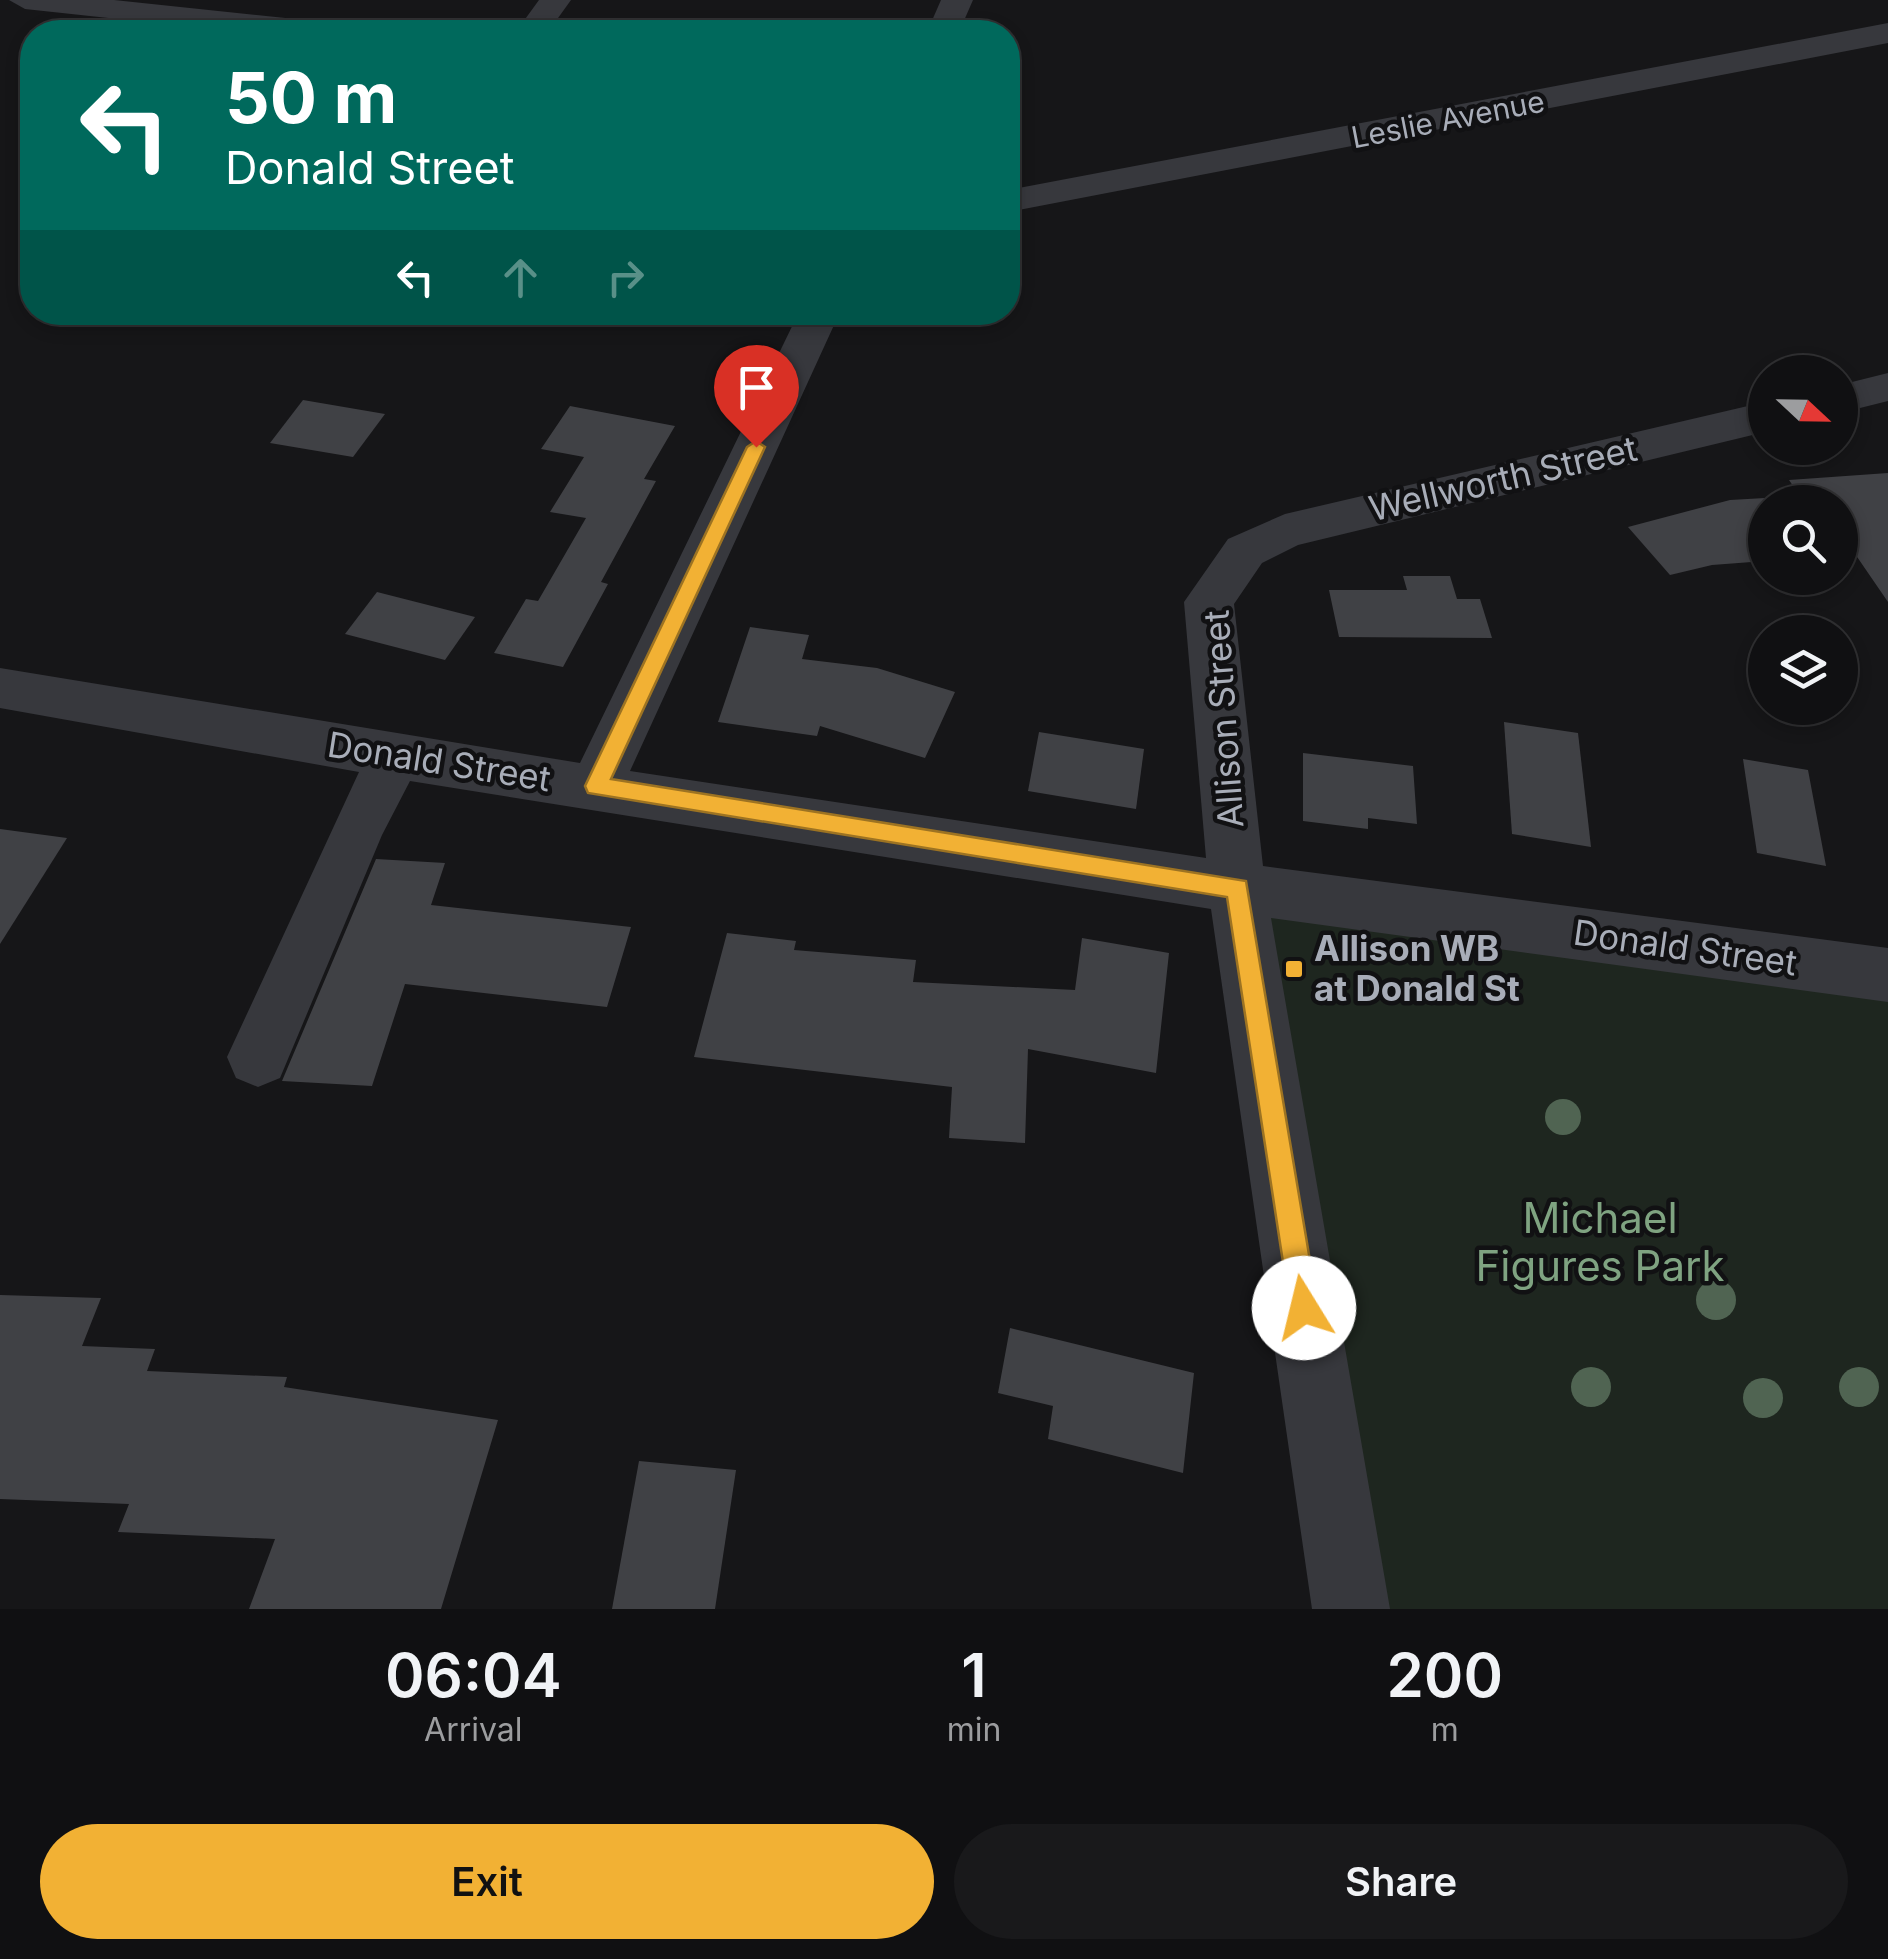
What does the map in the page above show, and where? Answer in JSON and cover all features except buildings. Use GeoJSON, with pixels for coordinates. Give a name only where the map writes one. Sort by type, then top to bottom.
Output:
{"type":"FeatureCollection","features":[{"type":"Feature","properties":{"kind":"street"},"geometry":{"type":"LineString","coordinates":[[25,0],[212,20]]}},
{"type":"Feature","properties":{"kind":"street","name":"Leslie Avenue"},"geometry":{"type":"LineString","coordinates":[[1020,199],[1360,137],[1888,32]]}},
{"type":"Feature","properties":{"kind":"street"},"geometry":{"type":"LineString","coordinates":[[596,786],[814,325]]}},
{"type":"Feature","properties":{"kind":"street"},"geometry":{"type":"LineString","coordinates":[[1858,395],[1888,388]]}},
{"type":"Feature","properties":{"kind":"street","name":"Wellworth Street"},"geometry":{"type":"LineString","coordinates":[[1245,550],[1285,531],[1748,421]]}},
{"type":"Feature","properties":{"kind":"street","name":"Allison Street"},"geometry":{"type":"LineString","coordinates":[[1245,550],[1209,602],[1238,888],[1352,1609]]}},
{"type":"Feature","properties":{"kind":"street","name":"Donald Street"},"geometry":{"type":"LineString","coordinates":[[0,688],[395,757],[1238,888],[1888,975]]}},
{"type":"Feature","properties":{"kind":"street"},"geometry":{"type":"LineString","coordinates":[[258,1057],[356,831],[395,757]]}},
{"type":"Feature","properties":{"kind":"green space","name":"Michael Figures Park"},"geometry":{"type":"Polygon","coordinates":[[[1259,905],[1888,989],[1888,1609],[1362,1609],[1259,905]]]}},
{"type":"Feature","properties":{"kind":"place","name":"Allison WB at Donald St"},"geometry":{"type":"Point","coordinates":[1294,969]}},
{"type":"Feature","properties":{"kind":"route"},"geometry":{"type":"LineString","coordinates":[[756,447],[596,786],[1238,888],[1304,1308]]}}]}
